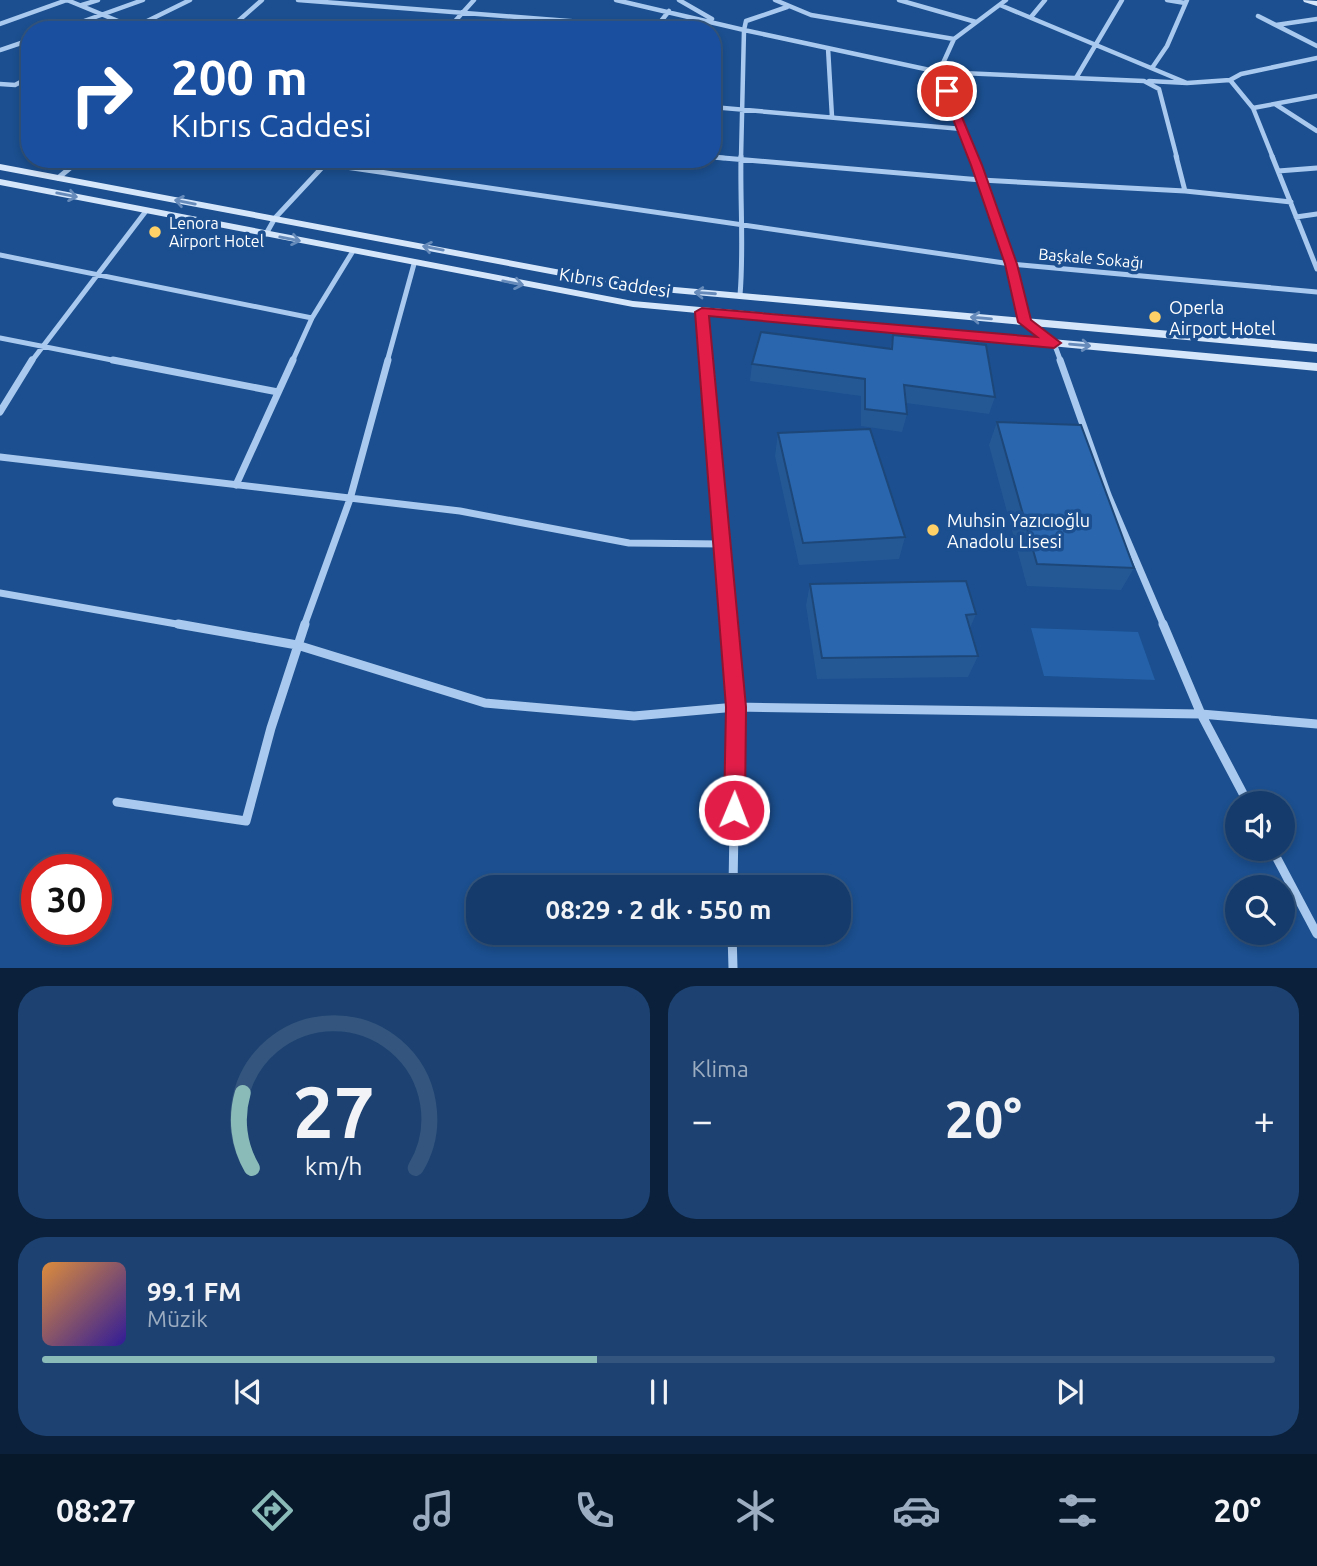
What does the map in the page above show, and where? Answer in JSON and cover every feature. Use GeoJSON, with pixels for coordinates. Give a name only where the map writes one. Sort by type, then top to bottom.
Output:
{"type":"FeatureCollection","features":[{"type":"Feature","properties":{"kind":"main road"},"geometry":{"type":"LineString","coordinates":[[1307,0],[1317,4]]}},
{"type":"Feature","properties":{"kind":"main road"},"geometry":{"type":"LineString","coordinates":[[0,167],[609,282],[1317,348]]}},
{"type":"Feature","properties":{"kind":"main road","name":"Kıbrıs Caddesi"},"geometry":{"type":"LineString","coordinates":[[0,182],[593,298],[702,312],[1317,367]]}},
{"type":"Feature","properties":{"kind":"street"},"geometry":{"type":"LineString","coordinates":[[0,24],[67,0],[113,21]]}},
{"type":"Feature","properties":{"kind":"street"},"geometry":{"type":"LineString","coordinates":[[81,6],[98,0]]}},
{"type":"Feature","properties":{"kind":"street"},"geometry":{"type":"LineString","coordinates":[[86,21],[143,0]]}},
{"type":"Feature","properties":{"kind":"street"},"geometry":{"type":"LineString","coordinates":[[148,21],[190,0]]}},
{"type":"Feature","properties":{"kind":"street"},"geometry":{"type":"LineString","coordinates":[[238,21],[262,0]]}},
{"type":"Feature","properties":{"kind":"street"},"geometry":{"type":"LineString","coordinates":[[298,0],[571,21]]}},
{"type":"Feature","properties":{"kind":"street"},"geometry":{"type":"LineString","coordinates":[[455,21],[474,0]]}},
{"type":"Feature","properties":{"kind":"street"},"geometry":{"type":"LineString","coordinates":[[616,0],[709,21]]}},
{"type":"Feature","properties":{"kind":"street"},"geometry":{"type":"LineString","coordinates":[[679,0],[715,21]]}},
{"type":"Feature","properties":{"kind":"street"},"geometry":{"type":"LineString","coordinates":[[775,0],[787,7],[852,23],[954,39]]}},
{"type":"Feature","properties":{"kind":"street"},"geometry":{"type":"LineString","coordinates":[[899,0],[976,22]]}},
{"type":"Feature","properties":{"kind":"street"},"geometry":{"type":"LineString","coordinates":[[1031,17],[1045,0]]}},
{"type":"Feature","properties":{"kind":"street"},"geometry":{"type":"LineString","coordinates":[[1076,78],[1098,45],[1122,0]]}},
{"type":"Feature","properties":{"kind":"street"},"geometry":{"type":"LineString","coordinates":[[1152,68],[1167,46],[1186,2],[1167,0]]}},
{"type":"Feature","properties":{"kind":"street"},"geometry":{"type":"LineString","coordinates":[[1187,83],[1031,17],[1002,2],[954,39],[939,72],[1011,264],[1024,322],[1054,343],[1108,495],[1201,714],[1242,791]]}},
{"type":"Feature","properties":{"kind":"street"},"geometry":{"type":"LineString","coordinates":[[740,295],[744,247],[740,224],[744,30],[746,21],[787,7]]}},
{"type":"Feature","properties":{"kind":"street"},"geometry":{"type":"LineString","coordinates":[[662,21],[669,12]]}},
{"type":"Feature","properties":{"kind":"street"},"geometry":{"type":"LineString","coordinates":[[1258,16],[1317,46]]}},
{"type":"Feature","properties":{"kind":"street"},"geometry":{"type":"LineString","coordinates":[[1275,25],[1317,19]]}},
{"type":"Feature","properties":{"kind":"street"},"geometry":{"type":"LineString","coordinates":[[721,24],[939,72],[1187,83],[1230,80],[1241,74],[1317,58]]}},
{"type":"Feature","properties":{"kind":"street"},"geometry":{"type":"LineString","coordinates":[[0,50],[21,43]]}},
{"type":"Feature","properties":{"kind":"street"},"geometry":{"type":"LineString","coordinates":[[828,48],[832,117]]}},
{"type":"Feature","properties":{"kind":"street"},"geometry":{"type":"LineString","coordinates":[[1230,80],[1253,108],[1317,269]]}},
{"type":"Feature","properties":{"kind":"street"},"geometry":{"type":"LineString","coordinates":[[1144,81],[1159,89],[1185,191]]}},
{"type":"Feature","properties":{"kind":"street"},"geometry":{"type":"LineString","coordinates":[[0,84],[15,85],[21,82]]}},
{"type":"Feature","properties":{"kind":"street"},"geometry":{"type":"LineString","coordinates":[[1253,108],[1317,96]]}},
{"type":"Feature","properties":{"kind":"street"},"geometry":{"type":"LineString","coordinates":[[1275,104],[1317,131]]}},
{"type":"Feature","properties":{"kind":"street"},"geometry":{"type":"LineString","coordinates":[[721,108],[962,129]]}},
{"type":"Feature","properties":{"kind":"street"},"geometry":{"type":"LineString","coordinates":[[721,158],[981,180],[1185,191],[1291,202]]}},
{"type":"Feature","properties":{"kind":"street"},"geometry":{"type":"LineString","coordinates":[[58,178],[70,168]]}},
{"type":"Feature","properties":{"kind":"street"},"geometry":{"type":"LineString","coordinates":[[266,234],[275,218],[322,168]]}},
{"type":"Feature","properties":{"kind":"street","name":"Başkale Sokağı"},"geometry":{"type":"LineString","coordinates":[[368,168],[1011,264],[1317,292]]}},
{"type":"Feature","properties":{"kind":"street"},"geometry":{"type":"LineString","coordinates":[[1278,171],[1317,168]]}},
{"type":"Feature","properties":{"kind":"street"},"geometry":{"type":"LineString","coordinates":[[0,412],[40,347],[146,211]]}},
{"type":"Feature","properties":{"kind":"street"},"geometry":{"type":"LineString","coordinates":[[1296,217],[1317,214]]}},
{"type":"Feature","properties":{"kind":"street"},"geometry":{"type":"LineString","coordinates":[[1309,249],[1317,250]]}},
{"type":"Feature","properties":{"kind":"street"},"geometry":{"type":"LineString","coordinates":[[236,485],[312,318],[353,251]]}},
{"type":"Feature","properties":{"kind":"street"},"geometry":{"type":"LineString","coordinates":[[0,255],[312,318]]}},
{"type":"Feature","properties":{"kind":"street"},"geometry":{"type":"LineString","coordinates":[[117,802],[246,821],[297,645],[350,499],[414,264]]}},
{"type":"Feature","properties":{"kind":"street"},"geometry":{"type":"LineString","coordinates":[[702,312],[736,707],[733,875]]}},
{"type":"Feature","properties":{"kind":"street"},"geometry":{"type":"LineString","coordinates":[[0,338],[278,392]]}},
{"type":"Feature","properties":{"kind":"street"},"geometry":{"type":"LineString","coordinates":[[0,457],[460,511],[629,543],[721,544]]}},
{"type":"Feature","properties":{"kind":"street"},"geometry":{"type":"LineString","coordinates":[[0,593],[297,645],[485,703],[635,716],[736,707],[1201,714],[1317,724]]}},
{"type":"Feature","properties":{"kind":"street"},"geometry":{"type":"LineString","coordinates":[[1278,861],[1317,934]]}},
{"type":"Feature","properties":{"kind":"street"},"geometry":{"type":"LineString","coordinates":[[733,945],[733,968]]}},
{"type":"Feature","properties":{"kind":"shaded area"},"geometry":{"type":"Polygon","coordinates":[[[1031,628],[1138,632],[1155,680],[1044,676],[1031,628]]]}},
{"type":"Feature","properties":{"kind":"building"},"geometry":{"type":"Polygon","coordinates":[[[761,332],[892,349],[893,335],[986,345],[995,397],[904,385],[907,414],[865,409],[865,379],[752,364],[761,332]]]}},
{"type":"Feature","properties":{"kind":"building"},"geometry":{"type":"Polygon","coordinates":[[[997,422],[1081,425],[1134,568],[1037,564],[997,422]]]}},
{"type":"Feature","properties":{"kind":"building"},"geometry":{"type":"Polygon","coordinates":[[[870,429],[905,537],[803,543],[778,433],[870,429]]]}},
{"type":"Feature","properties":{"kind":"building"},"geometry":{"type":"Polygon","coordinates":[[[966,581],[976,614],[966,615],[978,656],[822,658],[810,584],[966,581]]]}},
{"type":"Feature","properties":{"kind":"place","name":"Lenora Airport Hotel"},"geometry":{"type":"Point","coordinates":[155,232]}},
{"type":"Feature","properties":{"kind":"place","name":"Operla Airport Hotel"},"geometry":{"type":"Point","coordinates":[1155,317]}},
{"type":"Feature","properties":{"kind":"place","name":"Muhsin Yazıcıoğlu Anadolu Lisesi"},"geometry":{"type":"Point","coordinates":[933,530]}},
{"type":"Feature","properties":{"kind":"route"},"geometry":{"type":"LineString","coordinates":[[734,810],[736,707],[702,312],[1054,343],[1024,322],[1011,264],[947,91]]}}]}
